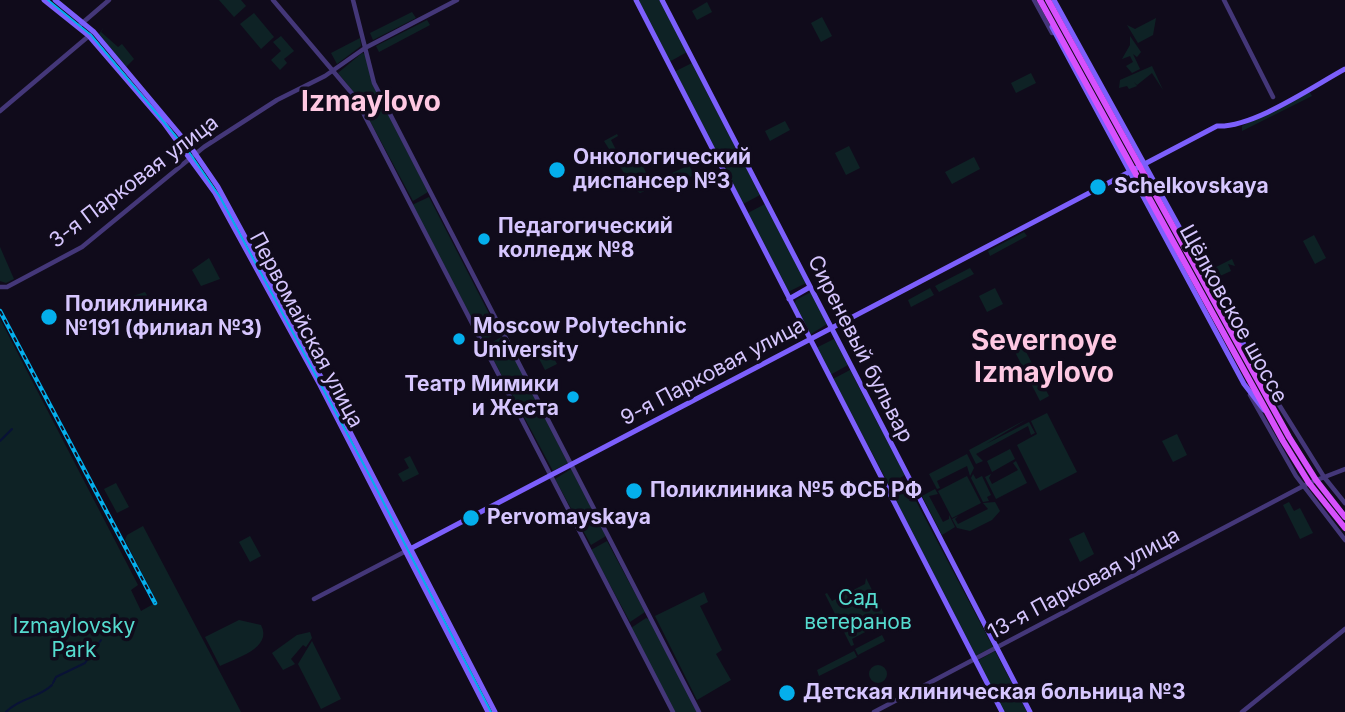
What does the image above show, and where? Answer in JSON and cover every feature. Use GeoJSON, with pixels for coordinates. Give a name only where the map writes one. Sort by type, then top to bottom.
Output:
{"type":"FeatureCollection","features":[{"type":"Feature","properties":{"kind":"main road","name":"Первомайская улица"},"geometry":{"type":"LineString","coordinates":[[46,0],[81,24]]}},
{"type":"Feature","properties":{"kind":"main road","name":"Первомайская улица"},"geometry":{"type":"LineString","coordinates":[[55,0],[91,34],[193,155],[226,201],[488,712]]}},
{"type":"Feature","properties":{"kind":"main road","name":"Сиреневый бульвар"},"geometry":{"type":"LineString","coordinates":[[636,0],[1002,712]]}},
{"type":"Feature","properties":{"kind":"main road","name":"Сиреневый бульвар"},"geometry":{"type":"LineString","coordinates":[[662,0],[1030,712]]}},
{"type":"Feature","properties":{"kind":"main road"},"geometry":{"type":"LineString","coordinates":[[1054,0],[1263,379],[1276,422]]}},
{"type":"Feature","properties":{"kind":"main road"},"geometry":{"type":"LineString","coordinates":[[1044,2],[1060,48],[1248,391],[1276,422]]}},
{"type":"Feature","properties":{"kind":"main road","name":"Щёлковское шоссе"},"geometry":{"type":"LineString","coordinates":[[1044,2],[1310,483],[1345,528]]}},
{"type":"Feature","properties":{"kind":"main road","name":"9-я Парковая улица"},"geometry":{"type":"LineString","coordinates":[[407,551],[1217,126],[1233,126],[1250,119],[1345,69]]}},
{"type":"Feature","properties":{"kind":"main road"},"geometry":{"type":"LineString","coordinates":[[1141,197],[1144,185],[1149,183],[1157,187]]}},
{"type":"Feature","properties":{"kind":"main road"},"geometry":{"type":"LineString","coordinates":[[789,299],[810,287]]}},
{"type":"Feature","properties":{"kind":"main road","name":"Щёлковское шоссе"},"geometry":{"type":"LineString","coordinates":[[1310,483],[1345,515]]}},
{"type":"Feature","properties":{"kind":"main road"},"geometry":{"type":"LineString","coordinates":[[407,551],[495,712]]}},
{"type":"Feature","properties":{"kind":"street"},"geometry":{"type":"LineString","coordinates":[[81,24],[109,0]]}},
{"type":"Feature","properties":{"kind":"street"},"geometry":{"type":"LineString","coordinates":[[272,0],[355,97],[673,712]]}},
{"type":"Feature","properties":{"kind":"street"},"geometry":{"type":"LineString","coordinates":[[353,0],[378,90],[699,712]]}},
{"type":"Feature","properties":{"kind":"street","name":"3-я Парковая улица"},"geometry":{"type":"LineString","coordinates":[[1,287],[12,285],[82,247],[193,155],[277,100],[333,71],[365,48],[457,0]]}},
{"type":"Feature","properties":{"kind":"street"},"geometry":{"type":"LineString","coordinates":[[1034,0],[1060,48]]}},
{"type":"Feature","properties":{"kind":"street"},"geometry":{"type":"LineString","coordinates":[[1224,0],[1273,97]]}},
{"type":"Feature","properties":{"kind":"street"},"geometry":{"type":"LineString","coordinates":[[0,111],[91,34]]}},
{"type":"Feature","properties":{"kind":"street"},"geometry":{"type":"LineString","coordinates":[[1263,379],[1324,477],[1345,503]]}},
{"type":"Feature","properties":{"kind":"street"},"geometry":{"type":"LineString","coordinates":[[1248,391],[1345,540]]}},
{"type":"Feature","properties":{"kind":"street","name":"13-я Парковая улица"},"geometry":{"type":"LineString","coordinates":[[874,712],[1310,483],[1345,469]]}},
{"type":"Feature","properties":{"kind":"street","name":"9-я Парковая улица"},"geometry":{"type":"LineString","coordinates":[[314,599],[407,551]]}},
{"type":"Feature","properties":{"kind":"street"},"geometry":{"type":"LineString","coordinates":[[1242,712],[1345,629]]}},
{"type":"Feature","properties":{"kind":"green space"},"geometry":{"type":"Polygon","coordinates":[[[219,0],[241,0],[246,6],[234,17],[219,0]]]}},
{"type":"Feature","properties":{"kind":"green space"},"geometry":{"type":"Polygon","coordinates":[[[637,0],[660,0],[687,52],[669,62],[637,0]]]}},
{"type":"Feature","properties":{"kind":"green space"},"geometry":{"type":"Polygon","coordinates":[[[707,2],[712,12],[697,20],[692,11],[707,2]]]}},
{"type":"Feature","properties":{"kind":"green space"},"geometry":{"type":"Polygon","coordinates":[[[412,12],[416,18],[373,40],[370,33],[412,12]]]}},
{"type":"Feature","properties":{"kind":"green space"},"geometry":{"type":"Polygon","coordinates":[[[254,13],[274,37],[261,49],[240,24],[254,13]]]}},
{"type":"Feature","properties":{"kind":"green space"},"geometry":{"type":"Polygon","coordinates":[[[822,17],[832,36],[821,42],[811,23],[822,17]]]}},
{"type":"Feature","properties":{"kind":"green space"},"geometry":{"type":"Polygon","coordinates":[[[1156,18],[1153,35],[1138,43],[1127,25],[1135,29],[1156,18]]]}},
{"type":"Feature","properties":{"kind":"green space"},"geometry":{"type":"Polygon","coordinates":[[[427,20],[430,25],[379,52],[376,46],[427,20]]]}},
{"type":"Feature","properties":{"kind":"green space"},"geometry":{"type":"Polygon","coordinates":[[[104,27],[101,32],[118,47],[122,44],[134,59],[126,67],[99,34],[104,27]]]}},
{"type":"Feature","properties":{"kind":"green space"},"geometry":{"type":"Polygon","coordinates":[[[281,36],[294,51],[284,59],[287,63],[280,70],[271,60],[281,51],[273,42],[281,36]]]}},
{"type":"Feature","properties":{"kind":"green space"},"geometry":{"type":"Polygon","coordinates":[[[1130,36],[1141,52],[1137,57],[1133,54],[1140,69],[1132,73],[1126,66],[1133,62],[1130,56],[1122,59],[1130,45],[1130,36]]]}},
{"type":"Feature","properties":{"kind":"green space"},"geometry":{"type":"Polygon","coordinates":[[[360,38],[361,46],[337,64],[331,53],[360,38]]]}},
{"type":"Feature","properties":{"kind":"green space"},"geometry":{"type":"Polygon","coordinates":[[[362,53],[365,54],[373,85],[428,192],[413,201],[356,95],[338,73],[362,53]]]}},
{"type":"Feature","properties":{"kind":"green space"},"geometry":{"type":"Polygon","coordinates":[[[692,63],[760,195],[743,204],[674,72],[692,63]]]}},
{"type":"Feature","properties":{"kind":"green space"},"geometry":{"type":"Polygon","coordinates":[[[1152,66],[1163,90],[1152,73],[1137,85],[1134,82],[1137,86],[1119,88],[1120,80],[1152,66]]]}},
{"type":"Feature","properties":{"kind":"green space"},"geometry":{"type":"Polygon","coordinates":[[[1031,73],[1036,83],[1016,93],[1011,83],[1031,73]]]}},
{"type":"Feature","properties":{"kind":"green space"},"geometry":{"type":"Polygon","coordinates":[[[1309,91],[1312,96],[1242,131],[1242,126],[1309,91]]]}},
{"type":"Feature","properties":{"kind":"green space"},"geometry":{"type":"Polygon","coordinates":[[[785,121],[790,130],[770,141],[765,131],[785,121]]]}},
{"type":"Feature","properties":{"kind":"green space"},"geometry":{"type":"Polygon","coordinates":[[[617,134],[618,136],[611,140],[621,160],[641,151],[644,158],[640,160],[650,181],[656,179],[659,185],[640,193],[634,189],[604,141],[617,134]]]}},
{"type":"Feature","properties":{"kind":"green space"},"geometry":{"type":"Polygon","coordinates":[[[849,146],[860,168],[846,175],[835,153],[849,146]]]}},
{"type":"Feature","properties":{"kind":"green space"},"geometry":{"type":"Polygon","coordinates":[[[974,157],[980,169],[952,184],[945,172],[974,157]]]}},
{"type":"Feature","properties":{"kind":"green space"},"geometry":{"type":"Polygon","coordinates":[[[689,165],[694,175],[672,187],[666,176],[689,165]]]}},
{"type":"Feature","properties":{"kind":"green space"},"geometry":{"type":"Polygon","coordinates":[[[429,197],[499,333],[483,340],[412,205],[429,197]]]}},
{"type":"Feature","properties":{"kind":"green space"},"geometry":{"type":"Polygon","coordinates":[[[765,204],[806,283],[788,292],[748,213],[765,204]]]}},
{"type":"Feature","properties":{"kind":"green space"},"geometry":{"type":"Polygon","coordinates":[[[1024,232],[1027,236],[990,256],[988,251],[1024,232]]]}},
{"type":"Feature","properties":{"kind":"green space"},"geometry":{"type":"Polygon","coordinates":[[[1314,235],[1326,258],[1315,264],[1303,241],[1314,235]]]}},
{"type":"Feature","properties":{"kind":"green space"},"geometry":{"type":"Polygon","coordinates":[[[0,247],[14,279],[6,283],[0,281],[0,247]]]}},
{"type":"Feature","properties":{"kind":"green space"},"geometry":{"type":"Polygon","coordinates":[[[209,258],[220,279],[201,286],[192,270],[209,258]]]}},
{"type":"Feature","properties":{"kind":"green space"},"geometry":{"type":"Polygon","coordinates":[[[1232,259],[1235,266],[1228,264],[1231,271],[1220,276],[1223,281],[1216,285],[1208,271],[1232,259]]]}},
{"type":"Feature","properties":{"kind":"green space"},"geometry":{"type":"Polygon","coordinates":[[[970,268],[974,274],[939,292],[935,286],[970,268]]]}},
{"type":"Feature","properties":{"kind":"green space"},"geometry":{"type":"Polygon","coordinates":[[[1226,287],[1251,332],[1245,335],[1219,290],[1226,287]]]}},
{"type":"Feature","properties":{"kind":"green space"},"geometry":{"type":"Polygon","coordinates":[[[930,288],[934,295],[911,307],[908,300],[930,288]]]}},
{"type":"Feature","properties":{"kind":"green space"},"geometry":{"type":"Polygon","coordinates":[[[995,288],[1003,304],[987,312],[979,296],[995,288]]]}},
{"type":"Feature","properties":{"kind":"green space"},"geometry":{"type":"Polygon","coordinates":[[[145,292],[154,307],[140,311],[133,296],[145,292]]]}},
{"type":"Feature","properties":{"kind":"green space"},"geometry":{"type":"Polygon","coordinates":[[[811,292],[827,324],[811,334],[794,305],[796,300],[811,292]]]}},
{"type":"Feature","properties":{"kind":"green space","name":"Izmaylovsky Park"},"geometry":{"type":"Polygon","coordinates":[[[0,319],[138,585],[131,590],[141,611],[157,602],[125,540],[127,535],[143,526],[241,712],[0,712],[0,319]]]}},
{"type":"Feature","properties":{"kind":"green space"},"geometry":{"type":"Polygon","coordinates":[[[503,336],[568,463],[553,471],[486,346],[503,336]]]}},
{"type":"Feature","properties":{"kind":"green space"},"geometry":{"type":"Polygon","coordinates":[[[834,339],[848,365],[830,375],[816,348],[834,339]]]}},
{"type":"Feature","properties":{"kind":"green space"},"geometry":{"type":"Polygon","coordinates":[[[546,343],[557,364],[545,370],[534,349],[546,343]]]}},
{"type":"Feature","properties":{"kind":"green space"},"geometry":{"type":"Polygon","coordinates":[[[1023,346],[1049,396],[1040,401],[1014,350],[1023,346]]]}},
{"type":"Feature","properties":{"kind":"green space"},"geometry":{"type":"Polygon","coordinates":[[[850,370],[905,475],[889,485],[833,379],[850,370]]]}},
{"type":"Feature","properties":{"kind":"green space"},"geometry":{"type":"Polygon","coordinates":[[[1047,413],[1077,472],[1040,491],[1017,445],[1037,434],[1031,421],[1047,413]]]}},
{"type":"Feature","properties":{"kind":"green space"},"geometry":{"type":"Polygon","coordinates":[[[1027,419],[986,444],[1029,422],[1035,433],[1031,435],[1028,426],[976,454],[983,461],[976,464],[969,450],[1027,419]]]}},
{"type":"Feature","properties":{"kind":"green space"},"geometry":{"type":"Polygon","coordinates":[[[1177,434],[1187,455],[1173,462],[1162,441],[1177,434]]]}},
{"type":"Feature","properties":{"kind":"green space"},"geometry":{"type":"Polygon","coordinates":[[[1010,449],[1015,459],[992,472],[987,461],[1010,449]]]}},
{"type":"Feature","properties":{"kind":"green space"},"geometry":{"type":"Polygon","coordinates":[[[967,454],[974,468],[970,476],[967,466],[937,481],[940,488],[937,489],[929,474],[967,454]]]}},
{"type":"Feature","properties":{"kind":"green space"},"geometry":{"type":"Polygon","coordinates":[[[410,456],[419,474],[403,482],[398,474],[409,468],[404,459],[410,456]]]}},
{"type":"Feature","properties":{"kind":"green space"},"geometry":{"type":"Polygon","coordinates":[[[1016,461],[1027,483],[996,499],[985,477],[991,474],[989,478],[992,484],[1018,470],[1013,463],[1016,461]]]}},
{"type":"Feature","properties":{"kind":"green space"},"geometry":{"type":"Polygon","coordinates":[[[571,469],[606,536],[591,545],[555,479],[571,469]]]}},
{"type":"Feature","properties":{"kind":"green space"},"geometry":{"type":"Polygon","coordinates":[[[973,474],[976,479],[982,476],[991,495],[987,497],[989,501],[983,502],[971,478],[973,474]]]}},
{"type":"Feature","properties":{"kind":"green space"},"geometry":{"type":"Polygon","coordinates":[[[967,476],[981,503],[952,518],[938,491],[967,476]]]}},
{"type":"Feature","properties":{"kind":"green space"},"geometry":{"type":"Polygon","coordinates":[[[906,482],[993,647],[975,656],[891,492],[906,482]]]}},
{"type":"Feature","properties":{"kind":"green space"},"geometry":{"type":"Polygon","coordinates":[[[116,483],[129,507],[117,513],[104,489],[116,483]]]}},
{"type":"Feature","properties":{"kind":"green space"},"geometry":{"type":"Polygon","coordinates":[[[935,489],[938,494],[929,496],[943,522],[949,519],[949,515],[955,527],[942,535],[922,496],[935,489]]]}},
{"type":"Feature","properties":{"kind":"green space"},"geometry":{"type":"Polygon","coordinates":[[[995,502],[1000,511],[992,520],[970,531],[957,528],[952,519],[958,516],[955,519],[958,524],[988,509],[983,503],[995,502]]]}},
{"type":"Feature","properties":{"kind":"green space"},"geometry":{"type":"Polygon","coordinates":[[[1289,502],[1294,511],[1300,508],[1313,533],[1300,539],[1283,505],[1289,502]]]}},
{"type":"Feature","properties":{"kind":"green space"},"geometry":{"type":"Polygon","coordinates":[[[1084,532],[1094,554],[1080,562],[1069,539],[1084,532]]]}},
{"type":"Feature","properties":{"kind":"green space"},"geometry":{"type":"Polygon","coordinates":[[[250,536],[261,556],[250,562],[239,542],[250,536]]]}},
{"type":"Feature","properties":{"kind":"green space"},"geometry":{"type":"Polygon","coordinates":[[[607,541],[645,612],[630,622],[591,550],[607,541]]]}},
{"type":"Feature","properties":{"kind":"green space","name":"Сад ветеранов"},"geometry":{"type":"Polygon","coordinates":[[[866,578],[890,626],[887,628],[884,622],[852,639],[854,645],[851,646],[825,594],[827,593],[832,601],[865,584],[866,578]]]}},
{"type":"Feature","properties":{"kind":"green space"},"geometry":{"type":"Polygon","coordinates":[[[704,592],[708,602],[700,606],[722,650],[716,654],[731,680],[697,700],[655,616],[704,592]]]}},
{"type":"Feature","properties":{"kind":"green space"},"geometry":{"type":"Polygon","coordinates":[[[646,618],[649,619],[697,712],[675,712],[631,628],[646,618]]]}},
{"type":"Feature","properties":{"kind":"green space"},"geometry":{"type":"Polygon","coordinates":[[[239,620],[261,625],[262,640],[243,656],[220,666],[205,637],[239,620]]]}},
{"type":"Feature","properties":{"kind":"green space"},"geometry":{"type":"Polygon","coordinates":[[[310,632],[312,638],[306,647],[303,645],[291,659],[295,664],[283,670],[272,653],[297,635],[310,632]]]}},
{"type":"Feature","properties":{"kind":"green space"},"geometry":{"type":"Polygon","coordinates":[[[882,635],[885,641],[858,655],[855,649],[882,635]]]}},
{"type":"Feature","properties":{"kind":"green space"},"geometry":{"type":"Polygon","coordinates":[[[312,641],[341,699],[321,709],[298,664],[312,641]]]}},
{"type":"Feature","properties":{"kind":"green space"},"geometry":{"type":"Polygon","coordinates":[[[854,651],[857,657],[819,676],[817,670],[854,651]]]}},
{"type":"Feature","properties":{"kind":"green space"},"geometry":{"type":"Polygon","coordinates":[[[995,651],[1027,712],[1004,712],[977,661],[995,651]]]}},
{"type":"Feature","properties":{"kind":"green space"},"geometry":{"type":"Polygon","coordinates":[[[878,665],[884,668],[887,674],[884,680],[878,683],[872,680],[869,674],[872,668],[878,665]]]}},
{"type":"Feature","properties":{"kind":"waterway"},"geometry":{"type":"LineString","coordinates":[[0,441],[12,429]]}},
{"type":"Feature","properties":{"kind":"waterway"},"geometry":{"type":"LineString","coordinates":[[53,683],[56,677],[85,663],[101,640]]}},
{"type":"Feature","properties":{"kind":"waterway"},"geometry":{"type":"LineString","coordinates":[[6,712],[52,685]]}},
{"type":"Feature","properties":{"kind":"tram line"},"geometry":{"type":"LineString","coordinates":[[48,0],[91,35],[189,152],[220,197],[372,480],[491,712]]}},
{"type":"Feature","properties":{"kind":"railway"},"geometry":{"type":"LineString","coordinates":[[0,311],[155,603]]}},
{"type":"Feature","properties":{"kind":"place","name":"Онкологический диспансер №3"},"geometry":{"type":"Point","coordinates":[557,170]}},
{"type":"Feature","properties":{"kind":"place","name":"Schelkovskaya"},"geometry":{"type":"Point","coordinates":[1098,187]}},
{"type":"Feature","properties":{"kind":"place","name":"Педагогический колледж №8"},"geometry":{"type":"Point","coordinates":[484,239]}},
{"type":"Feature","properties":{"kind":"place","name":"Поликлиника №191 (филиал №3)"},"geometry":{"type":"Point","coordinates":[49,317]}},
{"type":"Feature","properties":{"kind":"place","name":"Moscow Polytechnic University"},"geometry":{"type":"Point","coordinates":[459,339]}},
{"type":"Feature","properties":{"kind":"place","name":"Театр Мимики и Жеста"},"geometry":{"type":"Point","coordinates":[573,397]}},
{"type":"Feature","properties":{"kind":"place","name":"Поликлиника №5 ФСБ РФ"},"geometry":{"type":"Point","coordinates":[634,491]}},
{"type":"Feature","properties":{"kind":"place","name":"Pervomayskaya"},"geometry":{"type":"Point","coordinates":[471,518]}},
{"type":"Feature","properties":{"kind":"place","name":"Детская клиническая больница №3"},"geometry":{"type":"Point","coordinates":[787,693]}},
{"type":"Feature","properties":{"kind":"district","name":"Izmaylovo"},"geometry":{"type":"Point","coordinates":[371,103]}},
{"type":"Feature","properties":{"kind":"district","name":"Severnoye Izmaylovo"},"geometry":{"type":"Point","coordinates":[1044,358]}}]}
